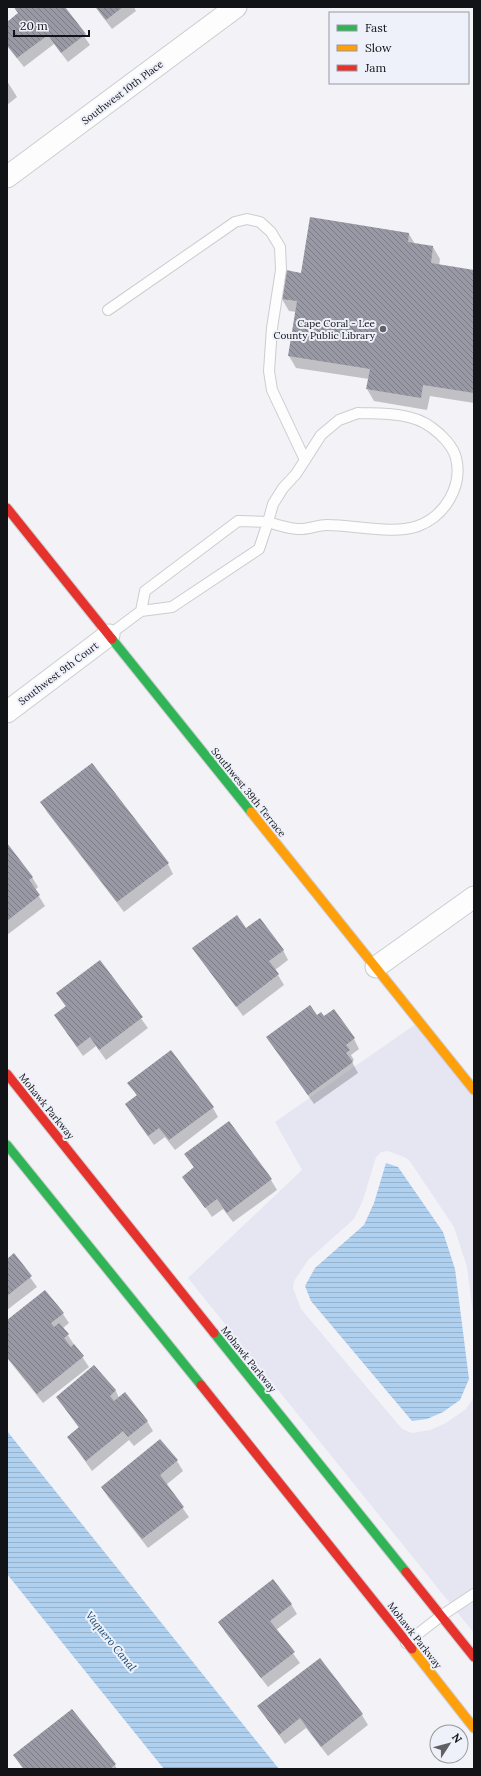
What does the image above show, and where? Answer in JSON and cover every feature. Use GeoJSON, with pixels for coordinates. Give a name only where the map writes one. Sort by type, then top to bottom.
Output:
{"type":"FeatureCollection","features":[{"type":"Feature","properties":{"kind":"street","name":"Southwest 10th Place"},"geometry":{"type":"LineString","coordinates":[[7,177],[236,7]]}},
{"type":"Feature","properties":{"kind":"street","name":"Southwest 39th Terrace"},"geometry":{"type":"LineString","coordinates":[[7,508],[474,1090]]}},
{"type":"Feature","properties":{"kind":"street","name":"Southwest 9th Court"},"geometry":{"type":"LineString","coordinates":[[7,712],[109,635]]}},
{"type":"Feature","properties":{"kind":"street"},"geometry":{"type":"LineString","coordinates":[[376,967],[474,897]]}},
{"type":"Feature","properties":{"kind":"street","name":"Mohawk Parkway"},"geometry":{"type":"LineString","coordinates":[[7,1074],[474,1657]]}},
{"type":"Feature","properties":{"kind":"street","name":"Mohawk Parkway"},"geometry":{"type":"LineString","coordinates":[[7,1145],[474,1728]]}},
{"type":"Feature","properties":{"kind":"lane"},"geometry":{"type":"LineString","coordinates":[[108,310],[235,222],[247,218],[260,222],[271,232],[280,247],[281,270],[272,328],[269,371],[272,390],[305,460]]}},
{"type":"Feature","properties":{"kind":"lane"},"geometry":{"type":"LineString","coordinates":[[109,635],[141,611],[172,607],[259,549],[268,522],[273,504],[283,488],[296,474],[321,435],[339,420],[358,413],[410,417],[431,427],[446,441],[456,457],[453,495],[442,511],[431,520],[417,526],[399,529],[326,525],[298,530],[268,522],[238,521],[145,591],[141,611]]}},
{"type":"Feature","properties":{"kind":"lane"},"geometry":{"type":"LineString","coordinates":[[406,1643],[441,1616],[474,1594]]}},
{"type":"Feature","properties":{"kind":"shaded area"},"geometry":{"type":"Polygon","coordinates":[[[420,1021],[474,1087],[474,1321],[467,1267],[454,1227],[409,1160],[388,1151],[381,1152],[376,1157],[363,1200],[354,1219],[308,1260],[294,1281],[293,1288],[301,1309],[402,1429],[412,1433],[430,1430],[446,1423],[466,1409],[474,1397],[474,1633],[188,1278],[302,1170],[275,1122],[420,1021]]]}},
{"type":"Feature","properties":{"kind":"water"},"geometry":{"type":"Polygon","coordinates":[[[386,1163],[398,1167],[443,1232],[455,1269],[469,1379],[460,1400],[443,1412],[427,1419],[412,1421],[311,1301],[305,1286],[315,1268],[364,1225],[374,1203],[386,1163]]]}},
{"type":"Feature","properties":{"kind":"water","name":"Vaquero Canal"},"geometry":{"type":"Polygon","coordinates":[[[7,1431],[279,1769],[164,1769],[7,1574],[7,1431]]]}},
{"type":"Feature","properties":{"kind":"building"},"geometry":{"type":"Polygon","coordinates":[[[14,7],[65,7],[86,34],[61,53],[48,35],[17,58],[7,45],[7,22],[18,13],[14,7]]]}},
{"type":"Feature","properties":{"kind":"building"},"geometry":{"type":"Polygon","coordinates":[[[96,7],[123,7],[106,20],[96,7]]]}},
{"type":"Feature","properties":{"kind":"building","name":"Cape Coral - Lee County Public Library"},"geometry":{"type":"Polygon","coordinates":[[[310,217],[409,233],[408,242],[433,246],[431,263],[474,270],[474,393],[423,385],[421,398],[366,389],[370,369],[288,356],[297,301],[281,299],[286,270],[301,273],[310,217]]]}},
{"type":"Feature","properties":{"kind":"building"},"geometry":{"type":"Polygon","coordinates":[[[92,763],[169,863],[117,902],[40,802],[92,763]]]}},
{"type":"Feature","properties":{"kind":"building"},"geometry":{"type":"Polygon","coordinates":[[[7,843],[33,877],[29,880],[40,895],[7,921],[7,843]]]}},
{"type":"Feature","properties":{"kind":"building"},"geometry":{"type":"Polygon","coordinates":[[[237,915],[246,928],[260,918],[284,950],[269,961],[279,974],[236,1007],[192,948],[237,915]]]}},
{"type":"Feature","properties":{"kind":"building"},"geometry":{"type":"Polygon","coordinates":[[[100,960],[143,1017],[99,1050],[90,1037],[77,1047],[54,1015],[66,1006],[56,993],[100,960]]]}},
{"type":"Feature","properties":{"kind":"building"},"geometry":{"type":"Polygon","coordinates":[[[310,1005],[317,1015],[321,1012],[324,1016],[334,1009],[355,1038],[346,1045],[350,1050],[346,1053],[353,1062],[308,1095],[266,1037],[310,1005]]]}},
{"type":"Feature","properties":{"kind":"building"},"geometry":{"type":"Polygon","coordinates":[[[171,1050],[214,1107],[169,1140],[159,1128],[148,1136],[125,1104],[137,1095],[127,1083],[171,1050]]]}},
{"type":"Feature","properties":{"kind":"building"},"geometry":{"type":"Polygon","coordinates":[[[229,1121],[272,1179],[227,1213],[217,1199],[205,1208],[182,1177],[194,1167],[184,1154],[229,1121]]]}},
{"type":"Feature","properties":{"kind":"building"},"geometry":{"type":"Polygon","coordinates":[[[14,1253],[32,1276],[7,1296],[7,1259],[14,1253]]]}},
{"type":"Feature","properties":{"kind":"building"},"geometry":{"type":"Polygon","coordinates":[[[45,1290],[64,1313],[51,1323],[54,1327],[59,1323],[69,1334],[64,1338],[71,1347],[74,1344],[84,1356],[37,1394],[7,1357],[7,1320],[45,1290]]]}},
{"type":"Feature","properties":{"kind":"building"},"geometry":{"type":"Polygon","coordinates":[[[94,1365],[116,1390],[110,1396],[114,1401],[125,1392],[148,1421],[128,1437],[123,1431],[86,1461],[67,1437],[79,1427],[56,1397],[94,1365]]]}},
{"type":"Feature","properties":{"kind":"building"},"geometry":{"type":"Polygon","coordinates":[[[160,1439],[178,1460],[160,1475],[184,1507],[142,1539],[101,1487],[160,1439]]]}},
{"type":"Feature","properties":{"kind":"building"},"geometry":{"type":"Polygon","coordinates":[[[273,1579],[292,1604],[270,1621],[295,1652],[261,1678],[218,1622],[273,1579]]]}},
{"type":"Feature","properties":{"kind":"building"},"geometry":{"type":"Polygon","coordinates":[[[320,1658],[363,1714],[321,1747],[300,1718],[279,1735],[257,1706],[320,1658]]]}},
{"type":"Feature","properties":{"kind":"building"},"geometry":{"type":"Polygon","coordinates":[[[72,1709],[116,1764],[110,1769],[24,1769],[13,1755],[72,1709]]]}},
{"type":"Feature","properties":{"kind":"traffic: fast"},"geometry":{"type":"LineString","coordinates":[[112,639],[251,812]]}},
{"type":"Feature","properties":{"kind":"traffic: fast"},"geometry":{"type":"LineString","coordinates":[[7,1145],[201,1385]]}},
{"type":"Feature","properties":{"kind":"traffic: fast"},"geometry":{"type":"LineString","coordinates":[[214,1333],[406,1572]]}},
{"type":"Feature","properties":{"kind":"traffic: slow"},"geometry":{"type":"LineString","coordinates":[[251,812],[474,1090]]}},
{"type":"Feature","properties":{"kind":"traffic: slow"},"geometry":{"type":"LineString","coordinates":[[412,1649],[474,1728]]}},
{"type":"Feature","properties":{"kind":"traffic: jam"},"geometry":{"type":"LineString","coordinates":[[7,508],[112,639]]}},
{"type":"Feature","properties":{"kind":"traffic: jam"},"geometry":{"type":"LineString","coordinates":[[7,1074],[214,1333]]}},
{"type":"Feature","properties":{"kind":"traffic: jam"},"geometry":{"type":"LineString","coordinates":[[201,1385],[412,1649]]}},
{"type":"Feature","properties":{"kind":"traffic: jam"},"geometry":{"type":"LineString","coordinates":[[406,1572],[474,1657]]}},
{"type":"Feature","properties":{"kind":"place","name":"Cape Coral - Lee County Public Library"},"geometry":{"type":"Point","coordinates":[383,329]}}]}
